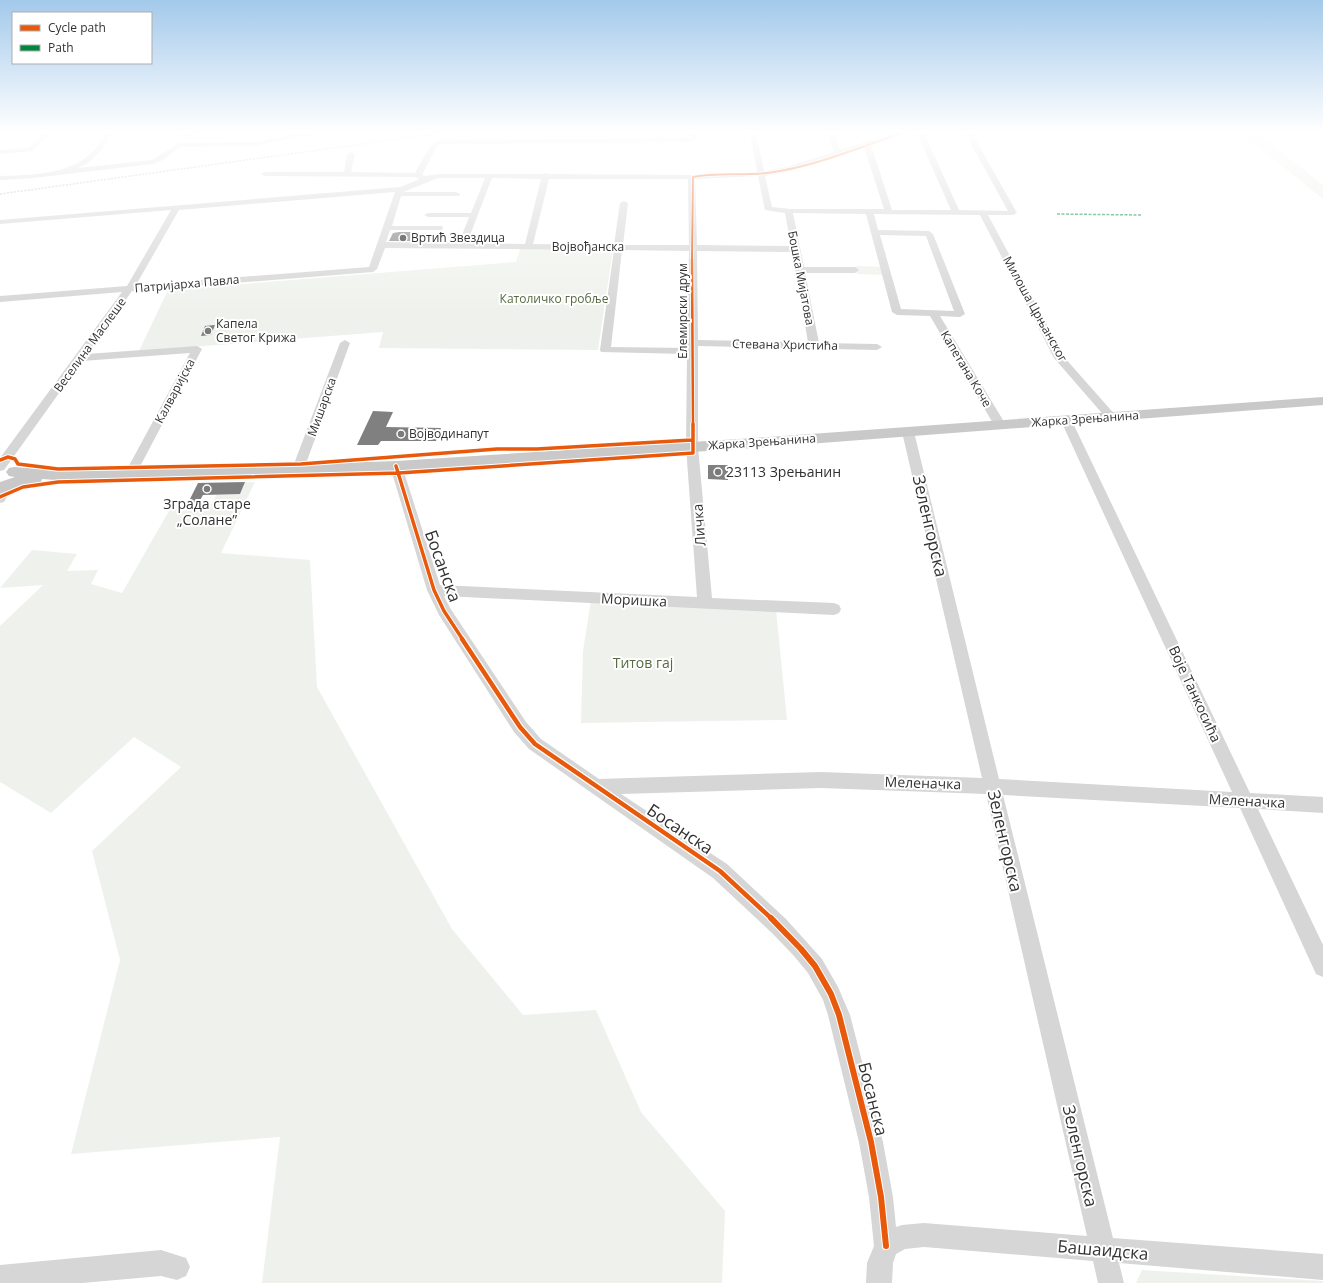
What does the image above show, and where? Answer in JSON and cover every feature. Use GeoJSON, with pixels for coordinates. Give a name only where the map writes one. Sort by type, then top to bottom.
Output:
{"type":"FeatureCollection","features":[{"type":"Feature","properties":{"kind":"main road","name":"Жарка Зрењанина"},"geometry":{"type":"LineString","coordinates":[[5,478],[56,475],[396,466],[908,432],[1323,401]]}},
{"type":"Feature","properties":{"kind":"street"},"geometry":{"type":"LineString","coordinates":[[0,222],[374,193]]}},
{"type":"Feature","properties":{"kind":"street"},"geometry":{"type":"LineString","coordinates":[[381,246],[398,193]]}},
{"type":"Feature","properties":{"kind":"street"},"geometry":{"type":"LineString","coordinates":[[435,193],[456,194]]}},
{"type":"Feature","properties":{"kind":"street"},"geometry":{"type":"LineString","coordinates":[[462,246],[483,193]]}},
{"type":"Feature","properties":{"kind":"street"},"geometry":{"type":"LineString","coordinates":[[528,247],[542,193]]}},
{"type":"Feature","properties":{"kind":"street","name":"Елемирски друм"},"geometry":{"type":"LineString","coordinates":[[691,193],[693,248],[692,447]]}},
{"type":"Feature","properties":{"kind":"street"},"geometry":{"type":"LineString","coordinates":[[765,193],[768,208],[790,211],[1013,213],[1002,193]]}},
{"type":"Feature","properties":{"kind":"street"},"geometry":{"type":"LineString","coordinates":[[882,193],[888,211]]}},
{"type":"Feature","properties":{"kind":"street"},"geometry":{"type":"LineString","coordinates":[[947,193],[956,213]]}},
{"type":"Feature","properties":{"kind":"street"},"geometry":{"type":"LineString","coordinates":[[618,248],[624,203]]}},
{"type":"Feature","properties":{"kind":"street","name":"Веселина Маслеше"},"geometry":{"type":"LineString","coordinates":[[5,478],[80,358],[130,288],[176,208]]}},
{"type":"Feature","properties":{"kind":"street","name":"Бошка Мијатова"},"geometry":{"type":"LineString","coordinates":[[790,211],[789,214],[795,248],[814,346]]}},
{"type":"Feature","properties":{"kind":"street"},"geometry":{"type":"LineString","coordinates":[[869,211],[897,312],[960,314],[929,234],[875,232]]}},
{"type":"Feature","properties":{"kind":"street","name":"Милоша Црњанског"},"geometry":{"type":"LineString","coordinates":[[983,213],[1059,358],[1111,417]]}},
{"type":"Feature","properties":{"kind":"street"},"geometry":{"type":"LineString","coordinates":[[428,215],[474,216]]}},
{"type":"Feature","properties":{"kind":"street"},"geometry":{"type":"LineString","coordinates":[[387,228],[440,228]]}},
{"type":"Feature","properties":{"kind":"street","name":"Војвођанска"},"geometry":{"type":"LineString","coordinates":[[381,246],[795,248]]}},
{"type":"Feature","properties":{"kind":"street","name":"Патријарха Павла"},"geometry":{"type":"LineString","coordinates":[[0,299],[374,269],[381,246]]}},
{"type":"Feature","properties":{"kind":"street","name":"Стевана Христића"},"geometry":{"type":"LineString","coordinates":[[618,248],[604,350],[693,347],[878,346]]}},
{"type":"Feature","properties":{"kind":"street"},"geometry":{"type":"LineString","coordinates":[[800,270],[855,270]]}},
{"type":"Feature","properties":{"kind":"street","name":"Капетана Коче"},"geometry":{"type":"LineString","coordinates":[[933,313],[1000,425]]}},
{"type":"Feature","properties":{"kind":"street","name":"Мишарска"},"geometry":{"type":"LineString","coordinates":[[298,469],[345,344]]}},
{"type":"Feature","properties":{"kind":"street","name":"Калваријска"},"geometry":{"type":"LineString","coordinates":[[80,358],[197,349],[131,473]]}},
{"type":"Feature","properties":{"kind":"street","name":"Воје Танкосића"},"geometry":{"type":"LineString","coordinates":[[1067,420],[1323,967]]}},
{"type":"Feature","properties":{"kind":"street","name":"Зеленгорска"},"geometry":{"type":"LineString","coordinates":[[908,432],[1111,1283]]}},
{"type":"Feature","properties":{"kind":"street","name":"Личка"},"geometry":{"type":"LineString","coordinates":[[692,447],[705,603]]}},
{"type":"Feature","properties":{"kind":"street","name":"Босанска"},"geometry":{"type":"LineString","coordinates":[[396,466],[434,590],[444,611],[520,727],[535,744],[720,871],[780,926],[801,948],[815,966],[832,994],[845,1038],[871,1142],[881,1197],[886,1246]]}},
{"type":"Feature","properties":{"kind":"street","name":"Моришка"},"geometry":{"type":"LineString","coordinates":[[434,590],[834,609]]}},
{"type":"Feature","properties":{"kind":"street","name":"Меленачка"},"geometry":{"type":"LineString","coordinates":[[596,787],[821,780],[992,786],[1323,805]]}},
{"type":"Feature","properties":{"kind":"street","name":"Башаидска"},"geometry":{"type":"LineString","coordinates":[[886,1246],[902,1237],[924,1235],[1323,1267]]}},
{"type":"Feature","properties":{"kind":"street"},"geometry":{"type":"LineString","coordinates":[[879,1283],[880,1263],[886,1246]]}},
{"type":"Feature","properties":{"kind":"street"},"geometry":{"type":"LineString","coordinates":[[0,1278],[161,1263],[177,1267]]}},
{"type":"Feature","properties":{"kind":"green space"},"geometry":{"type":"Polygon","coordinates":[[[1315,193],[1323,193],[1323,199],[1315,193]]]}},
{"type":"Feature","properties":{"kind":"green space","name":"Католичко гробље"},"geometry":{"type":"Polygon","coordinates":[[[520,249],[613,249],[598,350],[379,348],[383,332],[139,351],[168,290],[516,262],[520,249]]]}},
{"type":"Feature","properties":{"kind":"green space"},"geometry":{"type":"Polygon","coordinates":[[[855,266],[884,267],[887,275],[857,274],[855,266]]]}},
{"type":"Feature","properties":{"kind":"green space"},"geometry":{"type":"Polygon","coordinates":[[[255,482],[221,553],[310,560],[317,687],[452,929],[523,1015],[596,1010],[641,1112],[725,1211],[722,1283],[262,1283],[280,1137],[71,1154],[120,960],[92,851],[181,767],[134,737],[51,813],[0,782],[0,626],[43,585],[0,588],[32,550],[77,554],[67,571],[98,570],[91,584],[122,593],[170,509],[209,508],[223,483],[255,482]]]}},
{"type":"Feature","properties":{"kind":"green space","name":"Титов гај"},"geometry":{"type":"Polygon","coordinates":[[[591,600],[776,609],[787,720],[581,723],[583,651],[591,600]]]}},
{"type":"Feature","properties":{"kind":"green space"},"geometry":{"type":"Polygon","coordinates":[[[1142,1270],[1323,1281],[1323,1283],[1136,1283],[1142,1270]]]}},
{"type":"Feature","properties":{"kind":"building","name":"Вртић Звездица"},"geometry":{"type":"Polygon","coordinates":[[[419,232],[414,241],[389,241],[393,233],[419,232]]]}},
{"type":"Feature","properties":{"kind":"building","name":"Капела Светог Крижа"},"geometry":{"type":"Polygon","coordinates":[[[215,325],[211,335],[201,336],[205,326],[215,325]]]}},
{"type":"Feature","properties":{"kind":"building","name":"Војводинапут"},"geometry":{"type":"Polygon","coordinates":[[[373,411],[393,412],[386,427],[441,428],[436,441],[381,441],[378,445],[357,445],[373,411]]]}},
{"type":"Feature","properties":{"kind":"building","name":"23113 Зрењанин"},"geometry":{"type":"Polygon","coordinates":[[[708,465],[728,465],[728,480],[708,479],[708,465]]]}},
{"type":"Feature","properties":{"kind":"building"},"geometry":{"type":"Polygon","coordinates":[[[245,482],[240,494],[203,495],[199,502],[188,503],[198,483],[245,482]]]}},
{"type":"Feature","properties":{"kind":"railway"},"geometry":{"type":"LineString","coordinates":[[0,194],[8,193]]}},
{"type":"Feature","properties":{"kind":"marked path"},"geometry":{"type":"LineString","coordinates":[[1057,214],[1141,215]]}},
{"type":"Feature","properties":{"kind":"cycle path"},"geometry":{"type":"LineString","coordinates":[[0,497],[23,487],[58,482],[399,473],[693,453],[692,193]]}},
{"type":"Feature","properties":{"kind":"cycle path"},"geometry":{"type":"LineString","coordinates":[[0,460],[8,457],[15,459],[18,464],[58,469],[301,464],[497,449],[537,449],[692,440]]}},
{"type":"Feature","properties":{"kind":"cycle path"},"geometry":{"type":"LineString","coordinates":[[396,466],[434,590],[444,611],[520,727],[535,744],[720,871],[779,926],[815,966],[831,994],[839,1015],[871,1142],[881,1197],[886,1246]]}},
{"type":"Feature","properties":{"kind":"place","name":"Вртић Звездица"},"geometry":{"type":"Point","coordinates":[403,238]}},
{"type":"Feature","properties":{"kind":"place","name":"Капела Светог Крижа"},"geometry":{"type":"Point","coordinates":[208,331]}},
{"type":"Feature","properties":{"kind":"place","name":"Војводинапут"},"geometry":{"type":"Point","coordinates":[401,434]}},
{"type":"Feature","properties":{"kind":"place","name":"23113 Зрењанин"},"geometry":{"type":"Point","coordinates":[718,472]}},
{"type":"Feature","properties":{"kind":"place","name":"Зграда старе „Солане”"},"geometry":{"type":"Point","coordinates":[207,489]}}]}
